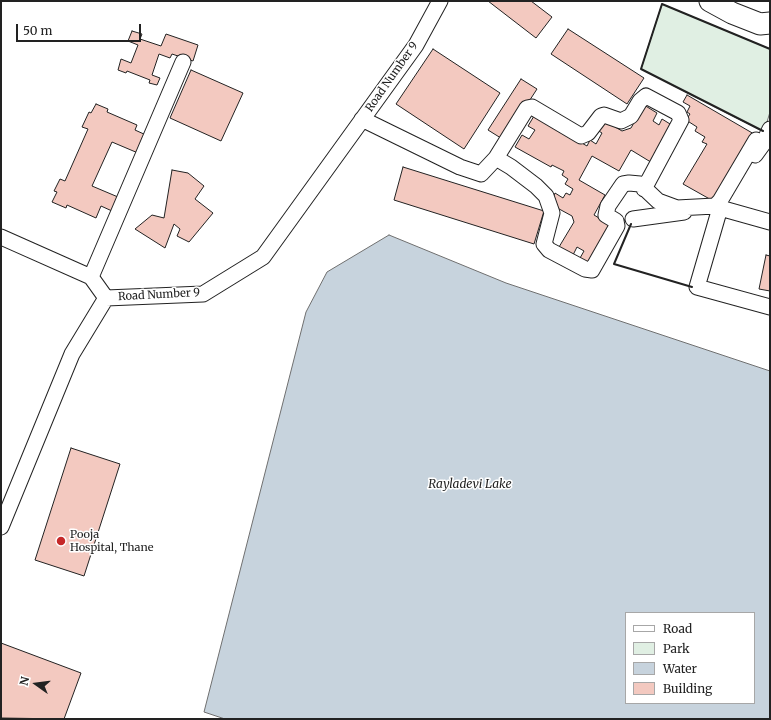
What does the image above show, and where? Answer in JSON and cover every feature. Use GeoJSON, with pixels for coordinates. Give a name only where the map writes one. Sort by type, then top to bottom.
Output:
{"type":"FeatureCollection","features":[{"type":"Feature","properties":{"kind":"street","name":"Road Number 9"},"geometry":{"type":"LineString","coordinates":[[1,527],[72,354],[106,298],[203,294],[263,257],[416,45],[440,1]]}},
{"type":"Feature","properties":{"kind":"street"},"geometry":{"type":"LineString","coordinates":[[710,1],[732,14],[760,24],[770,23]]}},
{"type":"Feature","properties":{"kind":"street"},"geometry":{"type":"LineString","coordinates":[[91,277],[183,62]]}},
{"type":"Feature","properties":{"kind":"street"},"geometry":{"type":"LineString","coordinates":[[362,119],[460,167],[481,174],[496,158],[527,108],[532,107],[581,136],[588,133],[601,116],[604,115],[621,121],[631,116],[640,101],[646,96],[678,113],[681,120],[644,189]]}},
{"type":"Feature","properties":{"kind":"street"},"geometry":{"type":"LineString","coordinates":[[496,158],[536,186],[546,196],[552,213],[544,244],[549,250],[585,269],[592,270],[617,226],[616,221],[606,215],[608,206],[623,184],[640,184],[658,201],[677,208],[715,206],[763,143],[770,129]]}},
{"type":"Feature","properties":{"kind":"street"},"geometry":{"type":"LineString","coordinates":[[763,143],[738,175],[720,208],[697,287],[770,307]]}},
{"type":"Feature","properties":{"kind":"street"},"geometry":{"type":"LineString","coordinates":[[633,218],[720,208],[770,222]]}},
{"type":"Feature","properties":{"kind":"street"},"geometry":{"type":"LineString","coordinates":[[1,237],[91,277],[106,298]]}},
{"type":"Feature","properties":{"kind":"green space"},"geometry":{"type":"Polygon","coordinates":[[[662,4],[770,49],[770,112],[764,132],[641,69],[662,4]]]}},
{"type":"Feature","properties":{"kind":"water","name":"Rayladevi Lake"},"geometry":{"type":"Polygon","coordinates":[[[389,235],[506,283],[770,371],[770,719],[225,719],[204,712],[306,312],[327,272],[389,235]]]}},
{"type":"Feature","properties":{"kind":"building"},"geometry":{"type":"Polygon","coordinates":[[[488,1],[531,1],[552,17],[536,38],[488,1]]]}},
{"type":"Feature","properties":{"kind":"building"},"geometry":{"type":"Polygon","coordinates":[[[568,29],[644,78],[627,104],[551,54],[568,29]]]}},
{"type":"Feature","properties":{"kind":"building"},"geometry":{"type":"Polygon","coordinates":[[[132,31],[142,34],[140,39],[161,46],[166,34],[198,45],[193,61],[172,54],[170,58],[159,54],[152,75],[160,78],[157,85],[149,83],[150,80],[127,71],[126,73],[118,70],[121,59],[131,63],[138,45],[128,41],[132,31]]]}},
{"type":"Feature","properties":{"kind":"building"},"geometry":{"type":"Polygon","coordinates":[[[433,49],[500,93],[464,149],[396,104],[433,49]]]}},
{"type":"Feature","properties":{"kind":"building"},"geometry":{"type":"Polygon","coordinates":[[[191,70],[243,93],[221,141],[170,118],[191,70]]]}},
{"type":"Feature","properties":{"kind":"building"},"geometry":{"type":"Polygon","coordinates":[[[521,79],[537,89],[504,140],[488,130],[521,79]]]}},
{"type":"Feature","properties":{"kind":"building"},"geometry":{"type":"Polygon","coordinates":[[[687,95],[754,134],[715,202],[683,184],[707,144],[702,142],[705,137],[695,131],[697,127],[686,120],[690,114],[687,112],[690,106],[683,102],[687,95]]]}},
{"type":"Feature","properties":{"kind":"building"},"geometry":{"type":"Polygon","coordinates":[[[96,104],[108,109],[107,112],[137,125],[135,130],[146,135],[138,153],[112,142],[92,186],[118,197],[112,211],[101,206],[96,218],[67,205],[66,208],[52,202],[57,192],[54,191],[60,179],[65,181],[88,129],[82,127],[89,112],[91,113],[96,104]]]}},
{"type":"Feature","properties":{"kind":"building"},"geometry":{"type":"Polygon","coordinates":[[[644,105],[657,113],[653,121],[659,125],[662,119],[675,127],[654,164],[631,150],[619,171],[592,156],[579,180],[605,195],[594,215],[611,225],[590,264],[580,258],[584,251],[577,247],[573,255],[559,247],[574,222],[572,216],[550,204],[555,193],[563,198],[566,193],[570,195],[573,189],[565,184],[568,179],[562,175],[564,171],[552,165],[551,167],[515,147],[522,135],[529,139],[535,130],[528,126],[534,116],[587,146],[590,140],[596,144],[602,133],[594,128],[600,118],[622,131],[631,128],[644,105]]]}},
{"type":"Feature","properties":{"kind":"building"},"geometry":{"type":"Polygon","coordinates":[[[403,167],[544,211],[534,244],[394,200],[403,167]]]}},
{"type":"Feature","properties":{"kind":"building"},"geometry":{"type":"Polygon","coordinates":[[[172,170],[188,173],[204,186],[195,199],[213,213],[189,242],[177,236],[180,229],[174,224],[165,248],[135,229],[152,215],[164,218],[172,170]]]}},
{"type":"Feature","properties":{"kind":"building"},"geometry":{"type":"Polygon","coordinates":[[[766,255],[770,256],[770,291],[759,289],[766,255]]]}},
{"type":"Feature","properties":{"kind":"building"},"geometry":{"type":"Polygon","coordinates":[[[71,448],[120,464],[84,576],[35,560],[71,448]]]}},
{"type":"Feature","properties":{"kind":"building"},"geometry":{"type":"Polygon","coordinates":[[[1,643],[81,673],[64,719],[1,718],[1,643]]]}},
{"type":"Feature","properties":{"kind":"wall"},"geometry":{"type":"LineString","coordinates":[[763,131],[641,69],[662,4],[770,49]]}},
{"type":"Feature","properties":{"kind":"wall"},"geometry":{"type":"LineString","coordinates":[[631,224],[614,264],[692,287]]}},
{"type":"Feature","properties":{"kind":"place","name":"Pooja Hospital, Thane"},"geometry":{"type":"Point","coordinates":[61,541]}}]}
